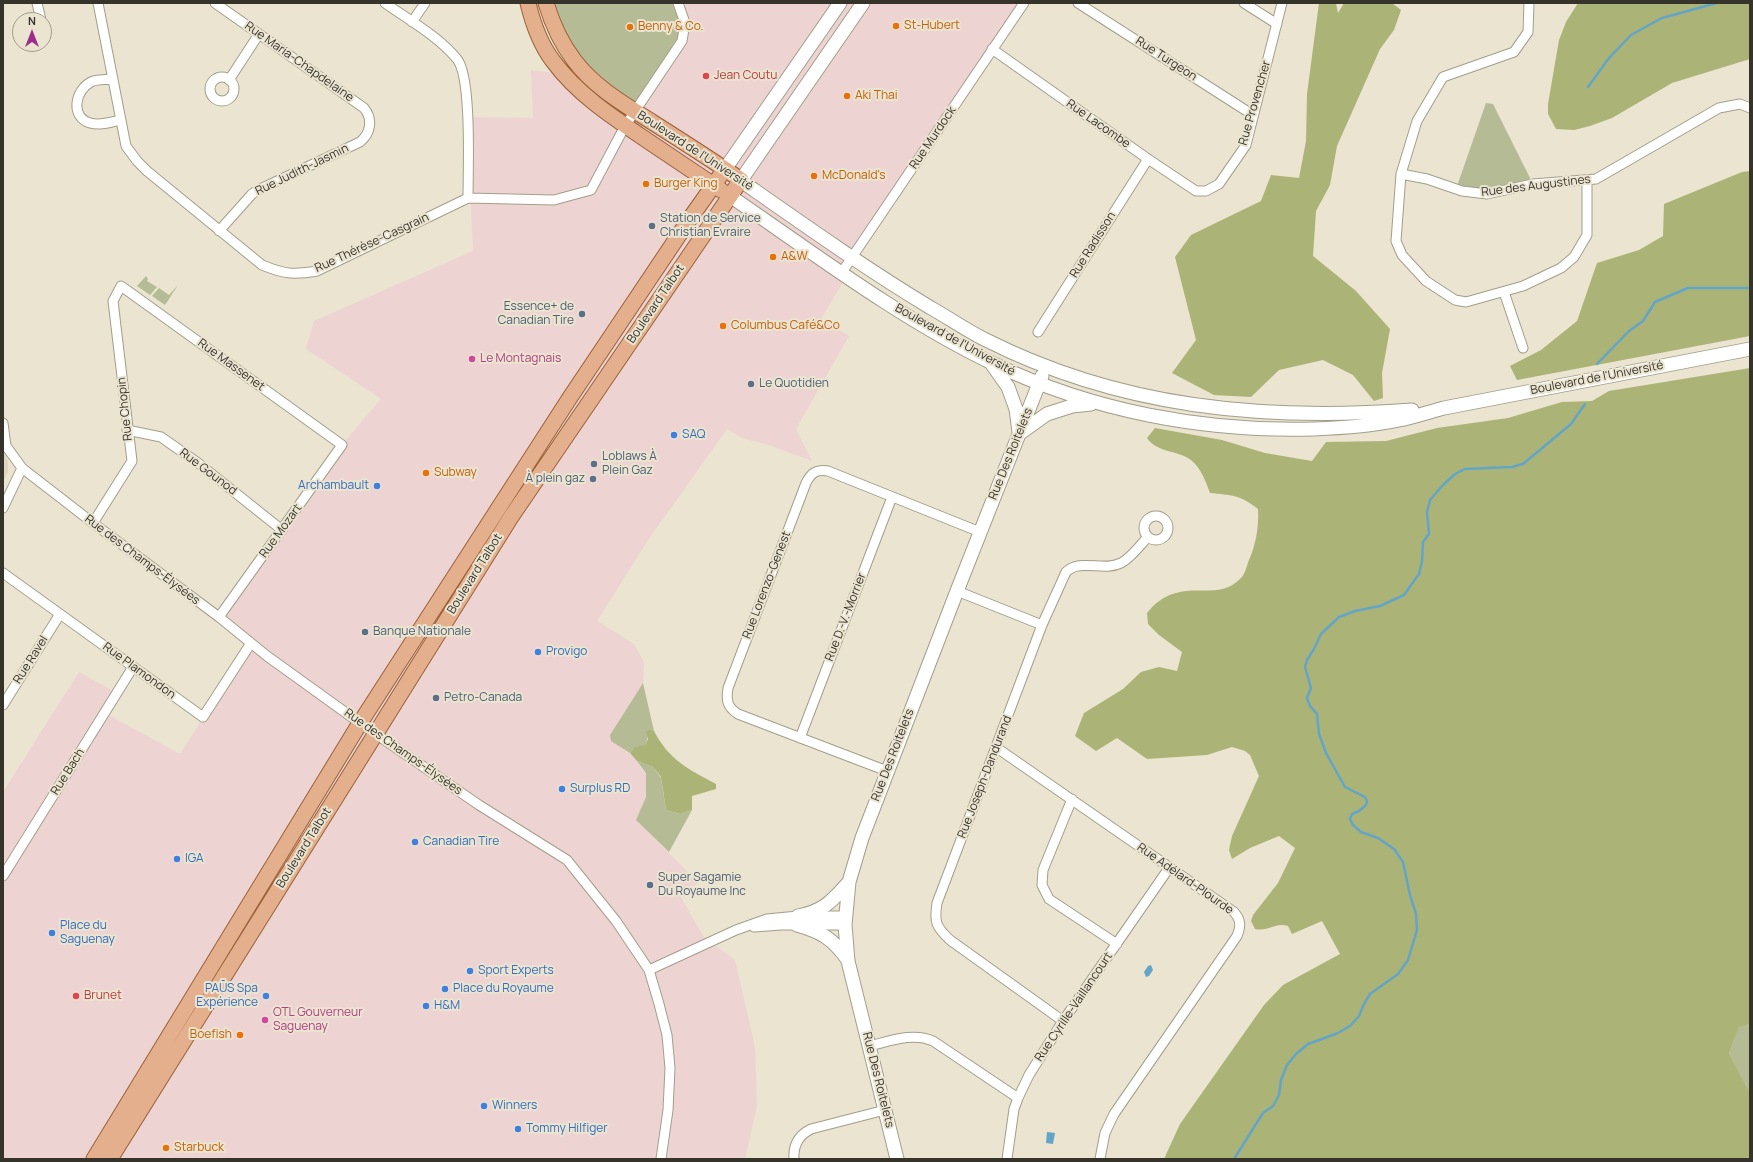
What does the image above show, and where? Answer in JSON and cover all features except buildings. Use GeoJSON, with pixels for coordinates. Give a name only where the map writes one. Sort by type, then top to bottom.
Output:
{"type":"FeatureCollection","features":[{"type":"Feature","properties":{"kind":"main road","name":"Boulevard de l'Université"},"geometry":{"type":"LineString","coordinates":[[528,3],[541,41],[552,60],[563,74],[600,108],[625,126],[917,322],[990,362],[1040,383],[1097,403],[1181,422],[1229,428],[1281,430],[1342,428],[1398,420],[1444,408],[1750,349]]}},
{"type":"Feature","properties":{"kind":"main road","name":"Boulevard de l'Université"},"geometry":{"type":"LineString","coordinates":[[546,3],[556,30],[575,61],[593,80],[635,112],[725,169],[852,258],[984,339],[1046,366],[1113,389],[1161,400],[1218,408],[1279,414],[1347,415],[1444,408]]}},
{"type":"Feature","properties":{"kind":"main road","name":"Boulevard Talbot"},"geometry":{"type":"LineString","coordinates":[[94,1159],[360,723],[569,399],[691,217],[840,3]]}},
{"type":"Feature","properties":{"kind":"main road","name":"Boulevard Talbot"},"geometry":{"type":"LineString","coordinates":[[110,1159],[522,500],[863,3]]}},
{"type":"Feature","properties":{"kind":"main road"},"geometry":{"type":"LineString","coordinates":[[990,362],[1008,387],[1016,408],[1019,434],[1047,414],[1072,406],[1097,403]]}},
{"type":"Feature","properties":{"kind":"main road","name":"Rue Des Roitelets"},"geometry":{"type":"LineString","coordinates":[[897,1159],[848,961],[845,920],[849,882],[862,838],[887,771],[1046,366]]}},
{"type":"Feature","properties":{"kind":"main road"},"geometry":{"type":"LineString","coordinates":[[797,921],[827,905],[849,882]]}},
{"type":"Feature","properties":{"kind":"main road"},"geometry":{"type":"LineString","coordinates":[[797,921],[831,940],[848,961]]}},
{"type":"Feature","properties":{"kind":"street","name":"Rue Thérèse-Casgrain"},"geometry":{"type":"LineString","coordinates":[[98,3],[126,146],[147,172],[219,231],[262,265],[284,273],[317,271],[468,198],[554,200],[591,190],[625,126],[682,41],[685,23],[678,3]]}},
{"type":"Feature","properties":{"kind":"street","name":"Rue Maria-Chapdelaine"},"geometry":{"type":"LineString","coordinates":[[215,3],[364,108],[368,114],[370,129]]}},
{"type":"Feature","properties":{"kind":"street"},"geometry":{"type":"LineString","coordinates":[[385,3],[440,42],[458,60],[466,79],[468,198]]}},
{"type":"Feature","properties":{"kind":"street"},"geometry":{"type":"LineString","coordinates":[[412,22],[425,3]]}},
{"type":"Feature","properties":{"kind":"street","name":"Rue Murdock"},"geometry":{"type":"LineString","coordinates":[[842,272],[1024,3]]}},
{"type":"Feature","properties":{"kind":"street","name":"Rue Turgeon"},"geometry":{"type":"LineString","coordinates":[[1078,3],[1253,115]]}},
{"type":"Feature","properties":{"kind":"street"},"geometry":{"type":"LineString","coordinates":[[1244,3],[1277,24]]}},
{"type":"Feature","properties":{"kind":"street","name":"Rue Provencher"},"geometry":{"type":"LineString","coordinates":[[1206,191],[1219,184],[1246,145],[1282,3]]}},
{"type":"Feature","properties":{"kind":"street"},"geometry":{"type":"LineString","coordinates":[[1529,3],[1528,32],[1514,52],[1443,77],[1417,121],[1401,174],[1396,241],[1402,255],[1426,281],[1455,300],[1466,302],[1523,286],[1561,268],[1574,257],[1587,235],[1587,180]]}},
{"type":"Feature","properties":{"kind":"street"},"geometry":{"type":"LineString","coordinates":[[229,80],[259,34]]}},
{"type":"Feature","properties":{"kind":"street","name":"Rue Lacombe"},"geometry":{"type":"LineString","coordinates":[[992,49],[1196,191],[1206,191]]}},
{"type":"Feature","properties":{"kind":"street"},"geometry":{"type":"LineString","coordinates":[[112,79],[91,82],[79,93],[76,106],[80,116],[90,123],[102,124],[121,120]]}},
{"type":"Feature","properties":{"kind":"street","name":"Rue des Augustines"},"geometry":{"type":"LineString","coordinates":[[1401,174],[1427,179],[1462,191],[1487,194],[1533,184],[1596,179],[1719,108],[1740,104],[1750,108]]}},
{"type":"Feature","properties":{"kind":"street","name":"Rue Judith-Jasmin"},"geometry":{"type":"LineString","coordinates":[[219,231],[252,194],[360,142],[367,136],[370,129]]}},
{"type":"Feature","properties":{"kind":"street","name":"Rue Radisson"},"geometry":{"type":"LineString","coordinates":[[1038,332],[1148,159]]}},
{"type":"Feature","properties":{"kind":"street","name":"Rue Chopin"},"geometry":{"type":"LineString","coordinates":[[93,523],[132,461],[127,430],[113,301],[121,286]]}},
{"type":"Feature","properties":{"kind":"street","name":"Rue Massenet"},"geometry":{"type":"LineString","coordinates":[[121,286],[342,445]]}},
{"type":"Feature","properties":{"kind":"street"},"geometry":{"type":"LineString","coordinates":[[1504,292],[1522,348]]}},
{"type":"Feature","properties":{"kind":"street","name":"Rue des Champs-Élysées"},"geometry":{"type":"LineString","coordinates":[[3,423],[6,446],[22,468],[93,523],[219,617],[251,643],[360,723],[479,805],[568,860],[616,921],[649,970],[660,1004],[667,1035],[670,1068],[668,1110],[661,1159]]}},
{"type":"Feature","properties":{"kind":"street","name":"Rue Gounod"},"geometry":{"type":"LineString","coordinates":[[127,430],[161,437],[198,463],[282,530]]}},
{"type":"Feature","properties":{"kind":"street","name":"Rue Mozart"},"geometry":{"type":"LineString","coordinates":[[219,617],[342,445]]}},
{"type":"Feature","properties":{"kind":"street"},"geometry":{"type":"LineString","coordinates":[[3,508],[22,468]]}},
{"type":"Feature","properties":{"kind":"street","name":"Rue Lorenzo-Genest"},"geometry":{"type":"LineString","coordinates":[[887,771],[731,710],[728,704],[726,696],[728,688],[806,483],[810,476],[821,470],[980,532]]}},
{"type":"Feature","properties":{"kind":"street","name":"Rue D.-V.-Morrier"},"geometry":{"type":"LineString","coordinates":[[800,738],[892,497]]}},
{"type":"Feature","properties":{"kind":"street","name":"Rue Joseph-Dandurand"},"geometry":{"type":"LineString","coordinates":[[1063,1021],[950,940],[940,930],[936,923],[937,903],[997,748],[1042,625],[1063,578],[1071,567],[1106,567],[1121,563],[1148,537]]}},
{"type":"Feature","properties":{"kind":"street","name":"Rue Plamondon"},"geometry":{"type":"LineString","coordinates":[[3,573],[203,717],[251,643]]}},
{"type":"Feature","properties":{"kind":"street"},"geometry":{"type":"LineString","coordinates":[[957,591],[1042,625]]}},
{"type":"Feature","properties":{"kind":"street","name":"Rue Ravel"},"geometry":{"type":"LineString","coordinates":[[3,705],[60,614]]}},
{"type":"Feature","properties":{"kind":"street","name":"Rue Bach"},"geometry":{"type":"LineString","coordinates":[[3,876],[133,667]]}},
{"type":"Feature","properties":{"kind":"street","name":"Rue Adélard-Plourde"},"geometry":{"type":"LineString","coordinates":[[997,748],[1234,912],[1240,923],[1240,929],[1237,936],[1117,1109],[1105,1132],[1100,1159]]}},
{"type":"Feature","properties":{"kind":"street"},"geometry":{"type":"LineString","coordinates":[[1072,799],[1043,870],[1042,884],[1049,899],[1116,944]]}},
{"type":"Feature","properties":{"kind":"street","name":"Rue Cyrille-Vaillancourt"},"geometry":{"type":"LineString","coordinates":[[1007,1159],[1011,1123],[1018,1098],[1029,1075],[1063,1021],[1169,868]]}},
{"type":"Feature","properties":{"kind":"street"},"geometry":{"type":"LineString","coordinates":[[649,970],[736,930],[797,921],[845,920]]}},
{"type":"Feature","properties":{"kind":"street"},"geometry":{"type":"LineString","coordinates":[[870,1046],[909,1037],[926,1038],[936,1043],[1018,1098]]}},
{"type":"Feature","properties":{"kind":"street"},"geometry":{"type":"LineString","coordinates":[[794,1159],[795,1146],[804,1132],[885,1110]]}},
{"type":"Feature","properties":{"kind":"shaded area"},"geometry":{"type":"Polygon","coordinates":[[[678,3],[1024,3],[903,182],[821,319],[849,336],[796,429],[812,461],[769,445],[742,438],[727,429],[648,540],[597,621],[634,644],[644,662],[643,683],[610,735],[612,741],[630,753],[646,773],[646,797],[636,820],[699,883],[679,894],[703,936],[735,960],[755,1047],[757,1106],[745,1159],[3,1159],[3,792],[79,672],[117,693],[105,713],[180,754],[251,643],[219,617],[342,445],[381,399],[306,349],[314,321],[473,251],[467,117],[533,118],[531,70],[563,74],[625,125],[678,3]]]}},
{"type":"Feature","properties":{"kind":"shaded area"},"geometry":{"type":"Polygon","coordinates":[[[3,445],[8,462],[8,472],[3,482],[3,445]]]}},
{"type":"Feature","properties":{"kind":"green space"},"geometry":{"type":"Polygon","coordinates":[[[546,3],[678,3],[685,23],[682,41],[635,112],[593,81],[546,3]]]}},
{"type":"Feature","properties":{"kind":"green space"},"geometry":{"type":"Polygon","coordinates":[[[1319,3],[1336,3],[1338,13],[1344,3],[1392,3],[1401,10],[1394,30],[1380,49],[1337,146],[1330,185],[1316,211],[1313,256],[1356,291],[1390,329],[1382,373],[1383,398],[1374,401],[1353,375],[1323,360],[1279,370],[1251,397],[1214,395],[1172,373],[1196,340],[1175,257],[1191,235],[1261,201],[1271,175],[1299,178],[1306,141],[1307,94],[1319,3]]]}},
{"type":"Feature","properties":{"kind":"green space"},"geometry":{"type":"Polygon","coordinates":[[[1578,3],[1750,3],[1750,59],[1672,83],[1612,118],[1590,126],[1574,130],[1556,129],[1548,114],[1548,104],[1559,40],[1566,22],[1578,3]]]}},
{"type":"Feature","properties":{"kind":"green space"},"geometry":{"type":"Polygon","coordinates":[[[1486,103],[1493,104],[1533,184],[1487,194],[1456,189],[1486,103]]]}},
{"type":"Feature","properties":{"kind":"green space"},"geometry":{"type":"Polygon","coordinates":[[[1750,171],[1750,336],[1517,380],[1510,366],[1541,350],[1577,321],[1597,263],[1639,250],[1663,236],[1664,204],[1742,172],[1750,171]]]}},
{"type":"Feature","properties":{"kind":"green space"},"geometry":{"type":"Polygon","coordinates":[[[146,276],[148,279],[147,281],[157,287],[150,295],[137,286],[146,276]]]}},
{"type":"Feature","properties":{"kind":"green space"},"geometry":{"type":"Polygon","coordinates":[[[178,285],[165,305],[152,296],[159,288],[169,295],[178,285]]]}},
{"type":"Feature","properties":{"kind":"green space"},"geometry":{"type":"Polygon","coordinates":[[[1750,368],[1750,1024],[1739,1027],[1729,1053],[1747,1088],[1750,1089],[1750,1159],[1164,1159],[1180,1124],[1264,1005],[1283,985],[1340,954],[1322,921],[1292,934],[1288,926],[1283,925],[1260,930],[1255,929],[1251,921],[1253,915],[1278,883],[1295,848],[1279,836],[1250,848],[1232,859],[1229,850],[1232,836],[1259,776],[1250,755],[1245,751],[1232,747],[1207,755],[1147,759],[1117,738],[1096,751],[1075,736],[1084,713],[1123,689],[1141,672],[1159,667],[1177,671],[1182,652],[1159,635],[1148,624],[1147,613],[1150,609],[1164,598],[1172,594],[1184,591],[1217,590],[1233,585],[1240,579],[1246,570],[1255,541],[1258,522],[1258,509],[1252,504],[1236,496],[1210,493],[1205,480],[1195,463],[1180,454],[1156,446],[1147,438],[1155,428],[1222,440],[1265,453],[1312,461],[1326,442],[1386,441],[1437,428],[1508,418],[1562,402],[1592,401],[1609,391],[1750,368]]]}},
{"type":"Feature","properties":{"kind":"green space"},"geometry":{"type":"Polygon","coordinates":[[[643,683],[654,731],[650,729],[645,746],[634,747],[630,753],[611,741],[610,735],[643,683]]]}},
{"type":"Feature","properties":{"kind":"green space"},"geometry":{"type":"Polygon","coordinates":[[[650,729],[654,731],[666,749],[680,763],[716,784],[716,789],[692,796],[692,810],[680,814],[666,810],[661,777],[653,767],[637,761],[630,753],[634,747],[645,745],[648,739],[646,732],[650,729]]]}},
{"type":"Feature","properties":{"kind":"green space"},"geometry":{"type":"Polygon","coordinates":[[[637,761],[653,767],[661,778],[666,810],[680,814],[692,810],[669,852],[636,820],[646,797],[646,773],[637,761]]]}},
{"type":"Feature","properties":{"kind":"green space"},"geometry":{"type":"Polygon","coordinates":[[[1750,1024],[1750,1089],[1747,1089],[1729,1053],[1739,1026],[1750,1024]]]}},
{"type":"Feature","properties":{"kind":"water"},"geometry":{"type":"Polygon","coordinates":[[[1151,965],[1153,970],[1149,976],[1146,977],[1144,972],[1148,966],[1151,965]]]}},
{"type":"Feature","properties":{"kind":"water"},"geometry":{"type":"Polygon","coordinates":[[[1047,1132],[1055,1133],[1053,1144],[1046,1143],[1047,1132]]]}},
{"type":"Feature","properties":{"kind":"waterway"},"geometry":{"type":"LineString","coordinates":[[1588,87],[1609,58],[1631,35],[1662,18],[1717,3]]}},
{"type":"Feature","properties":{"kind":"waterway"},"geometry":{"type":"LineString","coordinates":[[1597,364],[1629,331],[1643,321],[1655,302],[1688,288],[1750,288]]}},
{"type":"Feature","properties":{"kind":"waterway"},"geometry":{"type":"LineString","coordinates":[[1234,1159],[1263,1113],[1273,1106],[1279,1095],[1281,1080],[1287,1065],[1296,1054],[1308,1044],[1338,1033],[1350,1026],[1359,1016],[1370,994],[1398,974],[1408,960],[1417,930],[1416,914],[1410,895],[1403,862],[1394,849],[1378,838],[1361,832],[1353,825],[1350,819],[1352,814],[1359,811],[1366,805],[1367,801],[1365,797],[1345,787],[1326,753],[1319,734],[1317,714],[1310,706],[1307,698],[1311,688],[1305,667],[1307,660],[1321,634],[1339,617],[1355,611],[1380,606],[1404,595],[1419,574],[1422,561],[1423,542],[1429,534],[1427,512],[1430,500],[1443,485],[1455,474],[1465,469],[1512,467],[1523,464],[1571,424],[1585,404]]}},
{"type":"Feature","properties":{"kind":"place","name":"St-Hubert"},"geometry":{"type":"Point","coordinates":[896,26]}},
{"type":"Feature","properties":{"kind":"place","name":"Benny & Co."},"geometry":{"type":"Point","coordinates":[630,27]}},
{"type":"Feature","properties":{"kind":"place","name":"Jean Coutu"},"geometry":{"type":"Point","coordinates":[706,76]}},
{"type":"Feature","properties":{"kind":"place","name":"Aki Thai"},"geometry":{"type":"Point","coordinates":[847,96]}},
{"type":"Feature","properties":{"kind":"place","name":"McDonald's"},"geometry":{"type":"Point","coordinates":[814,176]}},
{"type":"Feature","properties":{"kind":"place","name":"Burger King"},"geometry":{"type":"Point","coordinates":[646,184]}},
{"type":"Feature","properties":{"kind":"place","name":"Station de Service Christian Evraire"},"geometry":{"type":"Point","coordinates":[652,226]}},
{"type":"Feature","properties":{"kind":"place","name":"A&W"},"geometry":{"type":"Point","coordinates":[773,257]}},
{"type":"Feature","properties":{"kind":"place","name":"Essence+ de Canadian Tire"},"geometry":{"type":"Point","coordinates":[582,314]}},
{"type":"Feature","properties":{"kind":"place","name":"Columbus Café&Co"},"geometry":{"type":"Point","coordinates":[723,326]}},
{"type":"Feature","properties":{"kind":"place","name":"Le Montagnais"},"geometry":{"type":"Point","coordinates":[472,359]}},
{"type":"Feature","properties":{"kind":"place","name":"Le Quotidien"},"geometry":{"type":"Point","coordinates":[751,384]}},
{"type":"Feature","properties":{"kind":"place","name":"SAQ"},"geometry":{"type":"Point","coordinates":[674,435]}},
{"type":"Feature","properties":{"kind":"place","name":"Loblaws À Plein Gaz"},"geometry":{"type":"Point","coordinates":[594,464]}},
{"type":"Feature","properties":{"kind":"place","name":"Subway"},"geometry":{"type":"Point","coordinates":[426,473]}},
{"type":"Feature","properties":{"kind":"place","name":"À plein gaz"},"geometry":{"type":"Point","coordinates":[593,479]}},
{"type":"Feature","properties":{"kind":"place","name":"Archambault"},"geometry":{"type":"Point","coordinates":[377,486]}},
{"type":"Feature","properties":{"kind":"place","name":"Banque Nationale"},"geometry":{"type":"Point","coordinates":[365,632]}},
{"type":"Feature","properties":{"kind":"place","name":"Provigo"},"geometry":{"type":"Point","coordinates":[538,652]}},
{"type":"Feature","properties":{"kind":"place","name":"Petro-Canada"},"geometry":{"type":"Point","coordinates":[436,698]}},
{"type":"Feature","properties":{"kind":"place","name":"Surplus RD"},"geometry":{"type":"Point","coordinates":[562,789]}},
{"type":"Feature","properties":{"kind":"place","name":"Canadian Tire"},"geometry":{"type":"Point","coordinates":[415,842]}},
{"type":"Feature","properties":{"kind":"place","name":"IGA"},"geometry":{"type":"Point","coordinates":[177,859]}},
{"type":"Feature","properties":{"kind":"place","name":"Super Sagamie Du Royaume Inc"},"geometry":{"type":"Point","coordinates":[650,885]}},
{"type":"Feature","properties":{"kind":"place","name":"Place du Saguenay"},"geometry":{"type":"Point","coordinates":[52,933]}},
{"type":"Feature","properties":{"kind":"place","name":"Sport Experts"},"geometry":{"type":"Point","coordinates":[470,971]}},
{"type":"Feature","properties":{"kind":"place","name":"Place du Royaume"},"geometry":{"type":"Point","coordinates":[445,989]}},
{"type":"Feature","properties":{"kind":"place","name":"Brunet"},"geometry":{"type":"Point","coordinates":[76,996]}},
{"type":"Feature","properties":{"kind":"place","name":"PAŪS Spa Expérience"},"geometry":{"type":"Point","coordinates":[266,996]}},
{"type":"Feature","properties":{"kind":"place","name":"H&M"},"geometry":{"type":"Point","coordinates":[426,1006]}},
{"type":"Feature","properties":{"kind":"place","name":"OTL Gouverneur Saguenay"},"geometry":{"type":"Point","coordinates":[265,1020]}},
{"type":"Feature","properties":{"kind":"place","name":"Boefish"},"geometry":{"type":"Point","coordinates":[240,1035]}},
{"type":"Feature","properties":{"kind":"place","name":"Winners"},"geometry":{"type":"Point","coordinates":[484,1106]}},
{"type":"Feature","properties":{"kind":"place","name":"Tommy Hilfiger"},"geometry":{"type":"Point","coordinates":[518,1129]}},
{"type":"Feature","properties":{"kind":"place","name":"Starbuck"},"geometry":{"type":"Point","coordinates":[166,1148]}}]}
